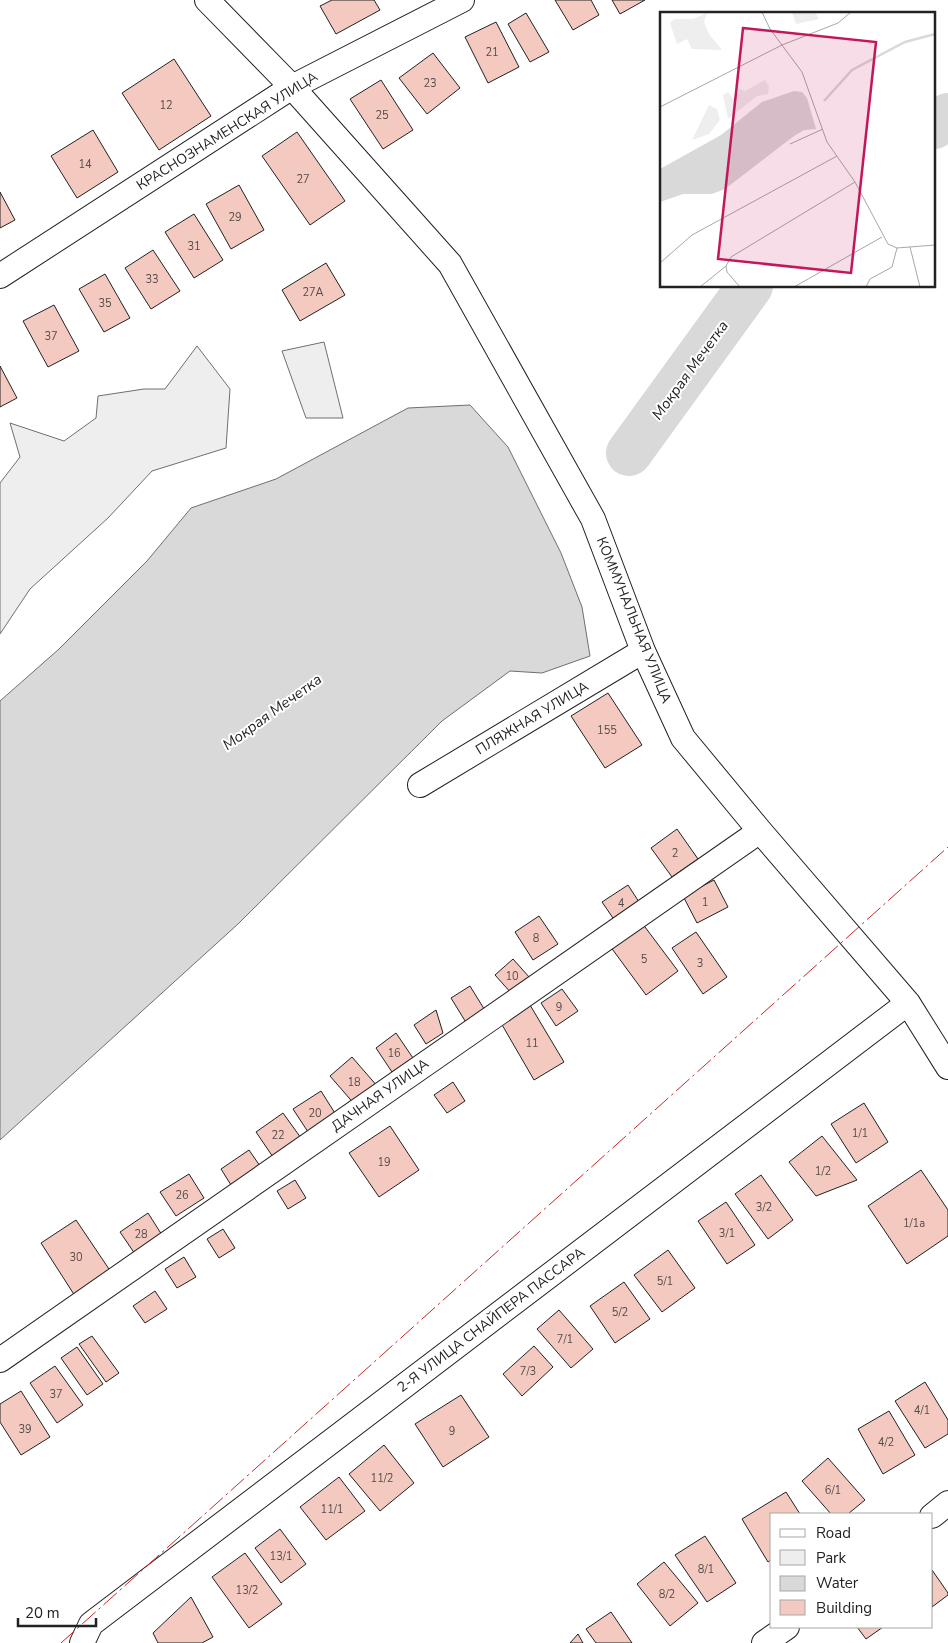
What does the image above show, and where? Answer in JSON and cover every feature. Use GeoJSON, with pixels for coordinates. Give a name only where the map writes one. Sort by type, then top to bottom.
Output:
{"type":"FeatureCollection","features":[{"type":"Feature","properties":{"kind":"street","name":"КОММУНАЛЬНАЯ УЛИЦА"},"geometry":{"type":"LineString","coordinates":[[206,0],[292,88],[450,264],[593,518],[643,651],[683,738],[908,1003],[948,1067]]}},
{"type":"Feature","properties":{"kind":"street","name":"КРАСНОЗНАМЕНСКАЯ УЛИЦА"},"geometry":{"type":"LineString","coordinates":[[0,276],[292,88],[462,0]]}},
{"type":"Feature","properties":{"kind":"street","name":"ПЛЯЖНАЯ УЛИЦА"},"geometry":{"type":"LineString","coordinates":[[420,785],[643,651]]}},
{"type":"Feature","properties":{"kind":"street","name":"ДАЧНАЯ УЛИЦА"},"geometry":{"type":"LineString","coordinates":[[0,1360],[760,831]]}},
{"type":"Feature","properties":{"kind":"street","name":"2-Я УЛИЦА СНАЙПЕРА ПАССАРА"},"geometry":{"type":"LineString","coordinates":[[82,1643],[91,1624],[908,1003]]}},
{"type":"Feature","properties":{"kind":"street"},"geometry":{"type":"LineString","coordinates":[[933,1515],[948,1503]]}},
{"type":"Feature","properties":{"kind":"street"},"geometry":{"type":"LineString","coordinates":[[764,1643],[786,1628]]}},
{"type":"Feature","properties":{"kind":"green space"},"geometry":{"type":"Polygon","coordinates":[[[324,342],[343,418],[306,418],[282,351],[324,342]]]}},
{"type":"Feature","properties":{"kind":"green space"},"geometry":{"type":"Polygon","coordinates":[[[197,346],[230,389],[226,448],[152,471],[108,518],[30,589],[0,634],[0,483],[20,457],[10,423],[64,441],[96,418],[98,396],[144,389],[165,389],[197,346]]]}},
{"type":"Feature","properties":{"kind":"water"},"geometry":{"type":"Polygon","coordinates":[[[470,405],[508,447],[561,553],[582,607],[590,656],[542,673],[510,671],[442,721],[238,924],[0,1140],[0,701],[59,649],[147,561],[191,508],[276,479],[408,408],[470,405]]]}},
{"type":"Feature","properties":{"kind":"building"},"geometry":{"type":"Polygon","coordinates":[[[332,0],[374,0],[380,10],[336,34],[320,6],[332,0]]]}},
{"type":"Feature","properties":{"kind":"building"},"geometry":{"type":"Polygon","coordinates":[[[555,0],[591,0],[599,15],[573,30],[555,0]]]}},
{"type":"Feature","properties":{"kind":"building"},"geometry":{"type":"Polygon","coordinates":[[[612,0],[645,0],[620,14],[612,0]]]}},
{"type":"Feature","properties":{"kind":"building"},"geometry":{"type":"Polygon","coordinates":[[[526,13],[549,52],[530,62],[508,24],[526,13]]]}},
{"type":"Feature","properties":{"kind":"building"},"geometry":{"type":"Polygon","coordinates":[[[496,22],[519,67],[488,83],[465,37],[496,22]]]}},
{"type":"Feature","properties":{"kind":"building"},"geometry":{"type":"Polygon","coordinates":[[[433,53],[460,88],[427,114],[399,78],[433,53]]]}},
{"type":"Feature","properties":{"kind":"building"},"geometry":{"type":"Polygon","coordinates":[[[174,59],[211,116],[159,150],[122,93],[174,59]]]}},
{"type":"Feature","properties":{"kind":"building"},"geometry":{"type":"Polygon","coordinates":[[[381,80],[413,130],[383,149],[350,99],[381,80]]]}},
{"type":"Feature","properties":{"kind":"building"},"geometry":{"type":"Polygon","coordinates":[[[93,130],[118,172],[77,198],[51,156],[93,130]]]}},
{"type":"Feature","properties":{"kind":"building"},"geometry":{"type":"Polygon","coordinates":[[[297,132],[345,201],[310,225],[262,156],[297,132]]]}},
{"type":"Feature","properties":{"kind":"building"},"geometry":{"type":"Polygon","coordinates":[[[239,185],[264,230],[231,249],[206,204],[239,185]]]}},
{"type":"Feature","properties":{"kind":"building"},"geometry":{"type":"Polygon","coordinates":[[[0,192],[15,220],[0,228],[0,192]]]}},
{"type":"Feature","properties":{"kind":"building"},"geometry":{"type":"Polygon","coordinates":[[[194,214],[223,260],[194,278],[165,232],[194,214]]]}},
{"type":"Feature","properties":{"kind":"building"},"geometry":{"type":"Polygon","coordinates":[[[153,250],[180,291],[151,309],[125,268],[153,250]]]}},
{"type":"Feature","properties":{"kind":"building"},"geometry":{"type":"Polygon","coordinates":[[[326,263],[345,295],[300,321],[282,290],[326,263]]]}},
{"type":"Feature","properties":{"kind":"building"},"geometry":{"type":"Polygon","coordinates":[[[105,274],[130,318],[104,332],[79,289],[105,274]]]}},
{"type":"Feature","properties":{"kind":"building"},"geometry":{"type":"Polygon","coordinates":[[[54,305],[79,351],[48,367],[23,321],[54,305]]]}},
{"type":"Feature","properties":{"kind":"building"},"geometry":{"type":"Polygon","coordinates":[[[0,366],[17,398],[0,407],[0,366]]]}},
{"type":"Feature","properties":{"kind":"building"},"geometry":{"type":"Polygon","coordinates":[[[608,693],[642,745],[605,768],[571,716],[608,693]]]}},
{"type":"Feature","properties":{"kind":"building"},"geometry":{"type":"Polygon","coordinates":[[[677,829],[698,859],[672,877],[651,848],[677,829]]]}},
{"type":"Feature","properties":{"kind":"building"},"geometry":{"type":"Polygon","coordinates":[[[714,880],[728,907],[697,923],[683,896],[714,880]]]}},
{"type":"Feature","properties":{"kind":"building"},"geometry":{"type":"Polygon","coordinates":[[[628,885],[641,905],[615,921],[602,902],[628,885]]]}},
{"type":"Feature","properties":{"kind":"building"},"geometry":{"type":"Polygon","coordinates":[[[539,916],[558,944],[533,960],[515,932],[539,916]]]}},
{"type":"Feature","properties":{"kind":"building"},"geometry":{"type":"Polygon","coordinates":[[[642,923],[678,971],[646,995],[610,946],[642,923]]]}},
{"type":"Feature","properties":{"kind":"building"},"geometry":{"type":"Polygon","coordinates":[[[696,932],[727,977],[703,994],[672,948],[696,932]]]}},
{"type":"Feature","properties":{"kind":"building"},"geometry":{"type":"Polygon","coordinates":[[[513,959],[530,978],[512,994],[495,975],[513,959]]]}},
{"type":"Feature","properties":{"kind":"building"},"geometry":{"type":"Polygon","coordinates":[[[470,986],[486,1012],[467,1024],[451,998],[470,986]]]}},
{"type":"Feature","properties":{"kind":"building"},"geometry":{"type":"Polygon","coordinates":[[[562,989],[578,1011],[556,1026],[541,1003],[562,989]]]}},
{"type":"Feature","properties":{"kind":"building"},"geometry":{"type":"Polygon","coordinates":[[[530,1005],[564,1062],[534,1080],[501,1023],[530,1005]]]}},
{"type":"Feature","properties":{"kind":"building"},"geometry":{"type":"Polygon","coordinates":[[[436,1010],[443,1033],[426,1044],[414,1025],[436,1010]]]}},
{"type":"Feature","properties":{"kind":"building"},"geometry":{"type":"Polygon","coordinates":[[[396,1033],[413,1058],[392,1072],[376,1048],[396,1033]]]}},
{"type":"Feature","properties":{"kind":"building"},"geometry":{"type":"Polygon","coordinates":[[[352,1057],[378,1087],[356,1106],[330,1076],[352,1057]]]}},
{"type":"Feature","properties":{"kind":"building"},"geometry":{"type":"Polygon","coordinates":[[[453,1082],[465,1101],[447,1113],[434,1095],[453,1082]]]}},
{"type":"Feature","properties":{"kind":"building"},"geometry":{"type":"Polygon","coordinates":[[[321,1091],[338,1118],[310,1135],[293,1109],[321,1091]]]}},
{"type":"Feature","properties":{"kind":"building"},"geometry":{"type":"Polygon","coordinates":[[[864,1103],[888,1142],[856,1163],[831,1124],[864,1103]]]}},
{"type":"Feature","properties":{"kind":"building"},"geometry":{"type":"Polygon","coordinates":[[[283,1113],[301,1138],[273,1157],[256,1132],[283,1113]]]}},
{"type":"Feature","properties":{"kind":"building"},"geometry":{"type":"Polygon","coordinates":[[[390,1126],[419,1170],[379,1197],[349,1153],[390,1126]]]}},
{"type":"Feature","properties":{"kind":"building"},"geometry":{"type":"Polygon","coordinates":[[[822,1136],[857,1180],[816,1196],[789,1162],[822,1136]]]}},
{"type":"Feature","properties":{"kind":"building"},"geometry":{"type":"Polygon","coordinates":[[[249,1150],[260,1166],[231,1185],[221,1169],[249,1150]]]}},
{"type":"Feature","properties":{"kind":"building"},"geometry":{"type":"Polygon","coordinates":[[[921,1170],[948,1210],[948,1236],[907,1264],[868,1206],[921,1170]]]}},
{"type":"Feature","properties":{"kind":"building"},"geometry":{"type":"Polygon","coordinates":[[[189,1174],[204,1198],[176,1216],[160,1192],[189,1174]]]}},
{"type":"Feature","properties":{"kind":"building"},"geometry":{"type":"Polygon","coordinates":[[[761,1175],[793,1220],[768,1239],[735,1194],[761,1175]]]}},
{"type":"Feature","properties":{"kind":"building"},"geometry":{"type":"Polygon","coordinates":[[[295,1180],[306,1198],[288,1209],[277,1191],[295,1180]]]}},
{"type":"Feature","properties":{"kind":"building"},"geometry":{"type":"Polygon","coordinates":[[[726,1202],[755,1245],[727,1264],[698,1221],[726,1202]]]}},
{"type":"Feature","properties":{"kind":"building"},"geometry":{"type":"Polygon","coordinates":[[[148,1213],[162,1235],[135,1254],[120,1232],[148,1213]]]}},
{"type":"Feature","properties":{"kind":"building"},"geometry":{"type":"Polygon","coordinates":[[[76,1220],[111,1272],[75,1296],[41,1243],[76,1220]]]}},
{"type":"Feature","properties":{"kind":"building"},"geometry":{"type":"Polygon","coordinates":[[[223,1229],[235,1248],[219,1258],[207,1239],[223,1229]]]}},
{"type":"Feature","properties":{"kind":"building"},"geometry":{"type":"Polygon","coordinates":[[[668,1250],[695,1288],[662,1312],[634,1275],[668,1250]]]}},
{"type":"Feature","properties":{"kind":"building"},"geometry":{"type":"Polygon","coordinates":[[[184,1257],[196,1277],[177,1288],[165,1269],[184,1257]]]}},
{"type":"Feature","properties":{"kind":"building"},"geometry":{"type":"Polygon","coordinates":[[[624,1282],[650,1319],[615,1343],[590,1306],[624,1282]]]}},
{"type":"Feature","properties":{"kind":"building"},"geometry":{"type":"Polygon","coordinates":[[[155,1291],[167,1309],[145,1323],[133,1306],[155,1291]]]}},
{"type":"Feature","properties":{"kind":"building"},"geometry":{"type":"Polygon","coordinates":[[[559,1310],[593,1349],[571,1368],[537,1329],[559,1310]]]}},
{"type":"Feature","properties":{"kind":"building"},"geometry":{"type":"Polygon","coordinates":[[[92,1336],[119,1373],[106,1382],[79,1344],[92,1336]]]}},
{"type":"Feature","properties":{"kind":"building"},"geometry":{"type":"Polygon","coordinates":[[[534,1346],[553,1367],[522,1396],[503,1374],[534,1346]]]}},
{"type":"Feature","properties":{"kind":"building"},"geometry":{"type":"Polygon","coordinates":[[[77,1347],[103,1384],[87,1395],[61,1358],[77,1347]]]}},
{"type":"Feature","properties":{"kind":"building"},"geometry":{"type":"Polygon","coordinates":[[[55,1366],[83,1405],[57,1423],[30,1383],[55,1366]]]}},
{"type":"Feature","properties":{"kind":"building"},"geometry":{"type":"Polygon","coordinates":[[[925,1382],[948,1420],[948,1434],[925,1448],[895,1401],[925,1382]]]}},
{"type":"Feature","properties":{"kind":"building"},"geometry":{"type":"Polygon","coordinates":[[[21,1391],[50,1437],[21,1455],[0,1422],[0,1404],[21,1391]]]}},
{"type":"Feature","properties":{"kind":"building"},"geometry":{"type":"Polygon","coordinates":[[[461,1395],[489,1437],[443,1467],[415,1424],[461,1395]]]}},
{"type":"Feature","properties":{"kind":"building"},"geometry":{"type":"Polygon","coordinates":[[[889,1411],[915,1455],[883,1474],[858,1429],[889,1411]]]}},
{"type":"Feature","properties":{"kind":"building"},"geometry":{"type":"Polygon","coordinates":[[[384,1445],[414,1483],[380,1511],[349,1474],[384,1445]]]}},
{"type":"Feature","properties":{"kind":"building"},"geometry":{"type":"Polygon","coordinates":[[[828,1458],[865,1500],[849,1513],[830,1513],[802,1481],[828,1458]]]}},
{"type":"Feature","properties":{"kind":"building"},"geometry":{"type":"Polygon","coordinates":[[[339,1477],[365,1511],[326,1540],[300,1507],[339,1477]]]}},
{"type":"Feature","properties":{"kind":"building"},"geometry":{"type":"Polygon","coordinates":[[[786,1492],[799,1513],[770,1513],[770,1560],[768,1562],[742,1519],[786,1492]]]}},
{"type":"Feature","properties":{"kind":"building"},"geometry":{"type":"Polygon","coordinates":[[[280,1529],[306,1564],[281,1583],[255,1548],[280,1529]]]}},
{"type":"Feature","properties":{"kind":"building"},"geometry":{"type":"Polygon","coordinates":[[[705,1536],[736,1583],[707,1602],[675,1555],[705,1536]]]}},
{"type":"Feature","properties":{"kind":"building"},"geometry":{"type":"Polygon","coordinates":[[[245,1553],[282,1604],[249,1628],[212,1577],[245,1553]]]}},
{"type":"Feature","properties":{"kind":"building"},"geometry":{"type":"Polygon","coordinates":[[[664,1562],[698,1603],[670,1626],[637,1584],[664,1562]]]}},
{"type":"Feature","properties":{"kind":"building"},"geometry":{"type":"Polygon","coordinates":[[[933,1571],[948,1593],[933,1606],[933,1571]]]}},
{"type":"Feature","properties":{"kind":"building"},"geometry":{"type":"Polygon","coordinates":[[[191,1597],[213,1637],[202,1643],[158,1643],[153,1633],[191,1597]]]}},
{"type":"Feature","properties":{"kind":"building"},"geometry":{"type":"Polygon","coordinates":[[[611,1612],[632,1643],[596,1643],[586,1629],[611,1612]]]}},
{"type":"Feature","properties":{"kind":"building"},"geometry":{"type":"Polygon","coordinates":[[[858,1628],[882,1628],[866,1639],[858,1628]]]}},
{"type":"Feature","properties":{"kind":"building"},"geometry":{"type":"Polygon","coordinates":[[[578,1634],[583,1643],[570,1643],[578,1634]]]}},
{"type":"Feature","properties":{"kind":"waterway","name":"Мокрая Мечетка"},"geometry":{"type":"LineString","coordinates":[[936,125],[948,116]]}},
{"type":"Feature","properties":{"kind":"waterway","name":"Мокрая Мечетка"},"geometry":{"type":"LineString","coordinates":[[629,453],[749,288]]}},
{"type":"Feature","properties":{"kind":"power"},"geometry":{"type":"LineString","coordinates":[[61,1643],[948,847]]}}]}
